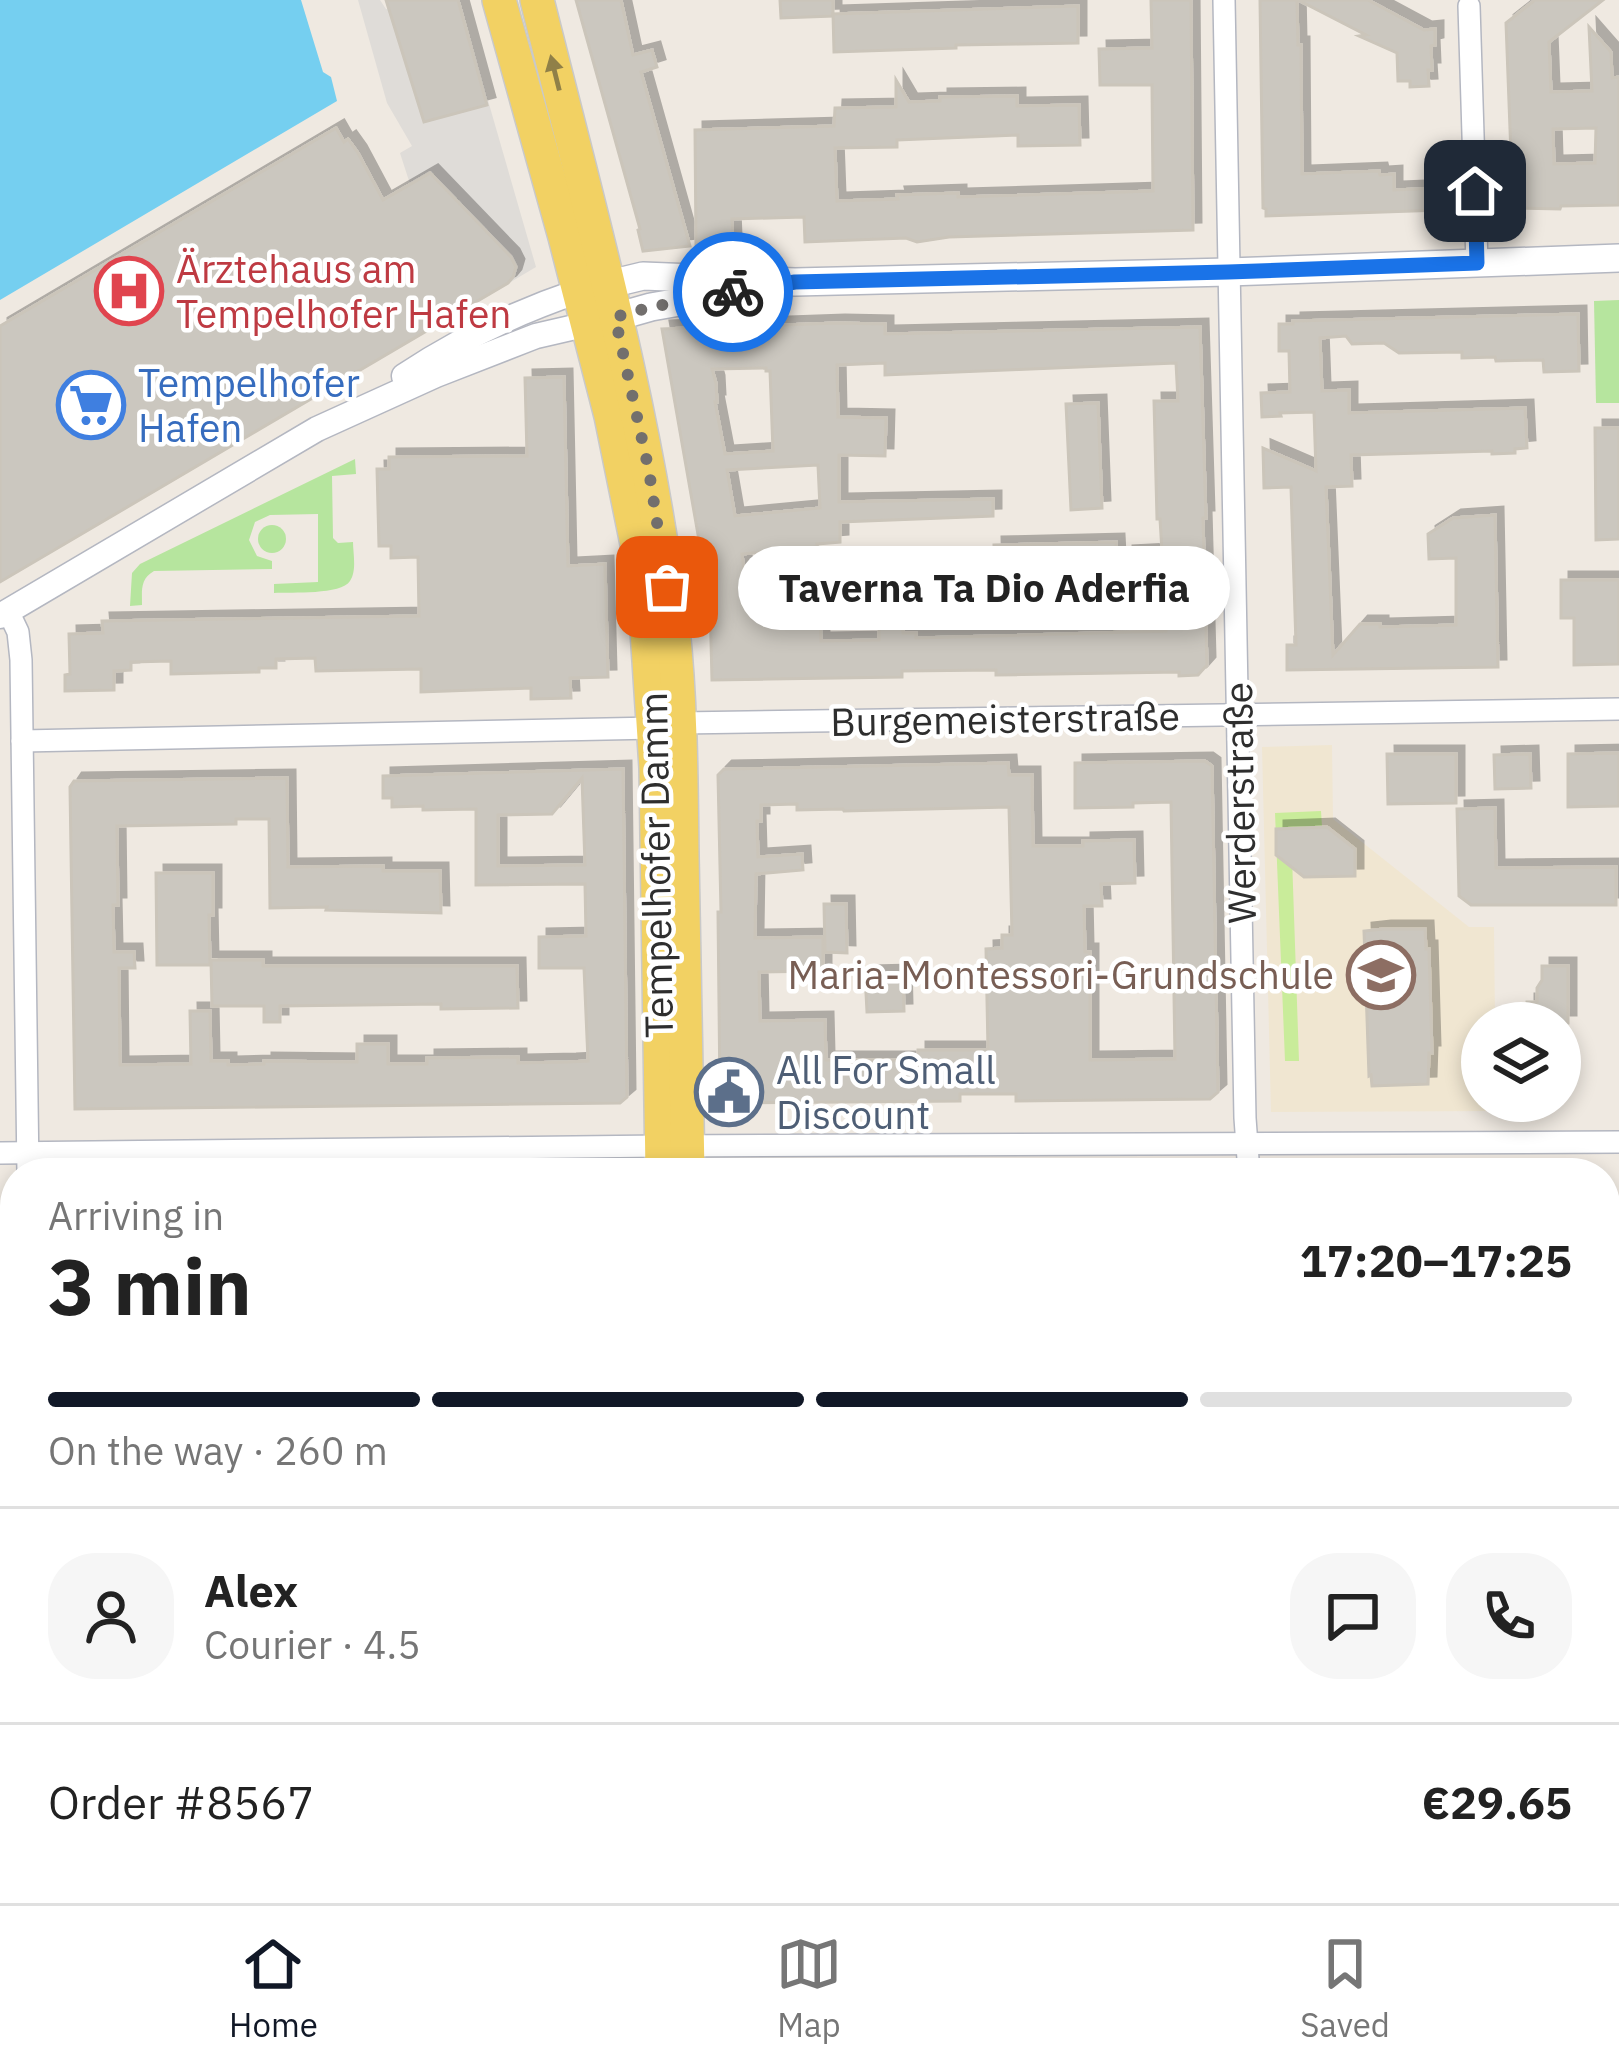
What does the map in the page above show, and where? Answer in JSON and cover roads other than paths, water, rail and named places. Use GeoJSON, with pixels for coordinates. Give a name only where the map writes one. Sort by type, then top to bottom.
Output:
{"type":"FeatureCollection","features":[{"type":"Feature","properties":{"kind":"main road","name":"Tempelhofer Damm"},"geometry":{"type":"LineString","coordinates":[[499,0],[597,304]]}},
{"type":"Feature","properties":{"kind":"main road","name":"Tempelhofer Damm"},"geometry":{"type":"LineString","coordinates":[[537,0],[597,304],[668,726],[675,1158]]}},
{"type":"Feature","properties":{"kind":"main road"},"geometry":{"type":"LineString","coordinates":[[597,304],[651,307],[795,282],[1619,258]]}},
{"type":"Feature","properties":{"kind":"street","name":"Werderstraße"},"geometry":{"type":"LineString","coordinates":[[1224,0],[1248,1158]]}},
{"type":"Feature","properties":{"kind":"street"},"geometry":{"type":"LineString","coordinates":[[1468,2],[1477,263]]}},
{"type":"Feature","properties":{"kind":"street"},"geometry":{"type":"LineString","coordinates":[[28,1158],[18,632],[4,614],[352,412],[469,338],[529,308],[597,304]]}},
{"type":"Feature","properties":{"kind":"street","name":"Burgemeisterstraße"},"geometry":{"type":"LineString","coordinates":[[22,741],[1619,710]]}},
{"type":"Feature","properties":{"kind":"street"},"geometry":{"type":"LineString","coordinates":[[711,1158],[1248,1143],[1619,1142]]}},
{"type":"Feature","properties":{"kind":"water"},"geometry":{"type":"Polygon","coordinates":[[[0,0],[301,0],[337,101],[0,300],[0,0]]]}},
{"type":"Feature","properties":{"kind":"place","name":"Ärztehaus am Tempelhofer Hafen"},"geometry":{"type":"Point","coordinates":[129,291]}},
{"type":"Feature","properties":{"kind":"place","name":"Tempelhofer Hafen"},"geometry":{"type":"Point","coordinates":[91,405]}},
{"type":"Feature","properties":{"kind":"place","name":"Taverna Ta Dio Aderfia"},"geometry":{"type":"Point","coordinates":[667,587]}},
{"type":"Feature","properties":{"kind":"place","name":"Maria-Montessori-Grundschule"},"geometry":{"type":"Point","coordinates":[1381,975]}},
{"type":"Feature","properties":{"kind":"place","name":"All For Small Discount"},"geometry":{"type":"Point","coordinates":[729,1092]}}]}
